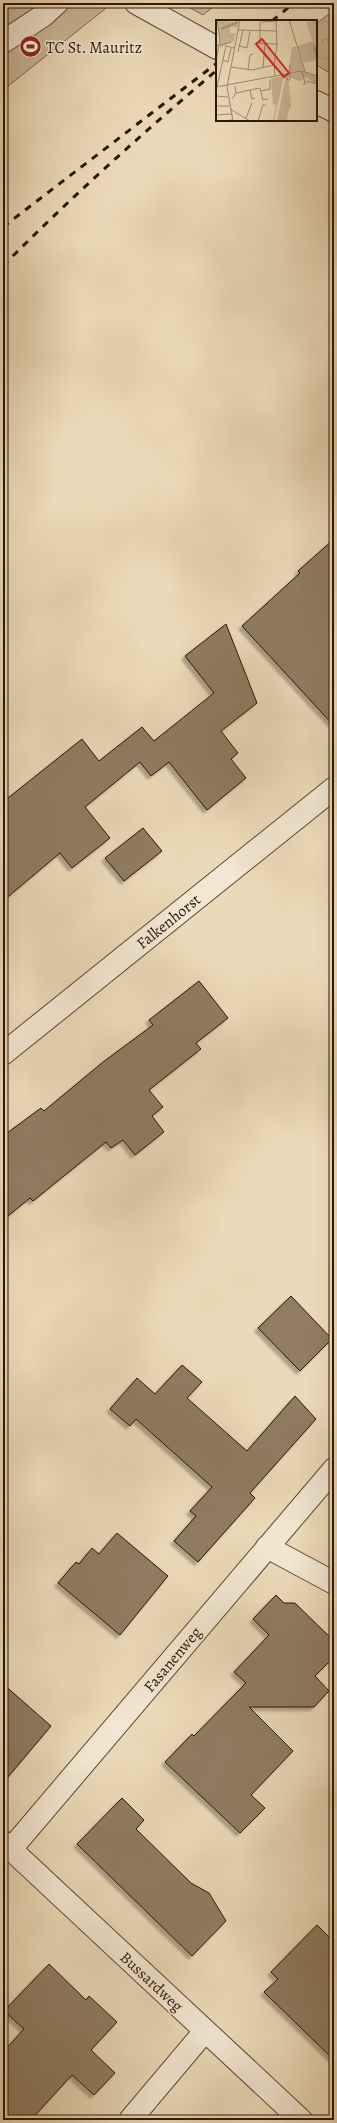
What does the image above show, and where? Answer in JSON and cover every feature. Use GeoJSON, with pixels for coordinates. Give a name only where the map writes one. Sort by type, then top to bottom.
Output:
{"type":"FeatureCollection","features":[{"type":"Feature","properties":{"kind":"street"},"geometry":{"type":"LineString","coordinates":[[3,42],[44,15],[57,3]]}},
{"type":"Feature","properties":{"kind":"street"},"geometry":{"type":"LineString","coordinates":[[136,3],[216,47]]}},
{"type":"Feature","properties":{"kind":"street"},"geometry":{"type":"LineString","coordinates":[[317,102],[334,111]]}},
{"type":"Feature","properties":{"kind":"street","name":"Falkenhorst"},"geometry":{"type":"LineString","coordinates":[[3,1054],[334,788]]}},
{"type":"Feature","properties":{"kind":"street","name":"Fasanenweg"},"geometry":{"type":"LineString","coordinates":[[7,1846],[334,1469]]}},
{"type":"Feature","properties":{"kind":"street"},"geometry":{"type":"LineString","coordinates":[[267,1547],[334,1583]]}},
{"type":"Feature","properties":{"kind":"street","name":"Bussardweg"},"geometry":{"type":"LineString","coordinates":[[7,1846],[301,2120]]}},
{"type":"Feature","properties":{"kind":"street"},"geometry":{"type":"LineString","coordinates":[[130,2120],[205,2030]]}},
{"type":"Feature","properties":{"kind":"green space","name":"TC St. Mauritz"},"geometry":{"type":"Polygon","coordinates":[[[3,3],[106,3],[110,5],[3,90],[3,3]]]}},
{"type":"Feature","properties":{"kind":"green space"},"geometry":{"type":"Polygon","coordinates":[[[181,3],[218,3],[203,15],[181,3]]]}},
{"type":"Feature","properties":{"kind":"green space"},"geometry":{"type":"Polygon","coordinates":[[[334,10],[334,75],[317,66],[317,23],[334,10]]]}},
{"type":"Feature","properties":{"kind":"building"},"geometry":{"type":"Polygon","coordinates":[[[334,539],[334,726],[242,626],[300,573],[298,571],[334,539]]]}},
{"type":"Feature","properties":{"kind":"building"},"geometry":{"type":"Polygon","coordinates":[[[226,624],[257,703],[221,731],[238,753],[231,759],[246,778],[207,810],[169,762],[151,776],[140,762],[85,807],[110,838],[72,868],[60,853],[3,901],[3,802],[82,739],[99,761],[142,727],[154,741],[214,693],[185,656],[226,624]]]}},
{"type":"Feature","properties":{"kind":"building"},"geometry":{"type":"Polygon","coordinates":[[[143,828],[162,851],[124,881],[105,858],[143,828]]]}},
{"type":"Feature","properties":{"kind":"building"},"geometry":{"type":"Polygon","coordinates":[[[199,981],[228,1018],[196,1043],[201,1049],[149,1090],[163,1107],[152,1116],[164,1132],[135,1155],[123,1140],[111,1148],[106,1142],[33,1201],[30,1198],[3,1220],[3,1136],[41,1108],[44,1111],[103,1062],[153,1025],[149,1020],[199,981]]]}},
{"type":"Feature","properties":{"kind":"building"},"geometry":{"type":"Polygon","coordinates":[[[291,1296],[332,1339],[300,1371],[258,1328],[291,1296]]]}},
{"type":"Feature","properties":{"kind":"building"},"geometry":{"type":"Polygon","coordinates":[[[182,1365],[202,1382],[187,1398],[247,1451],[295,1396],[316,1419],[250,1493],[255,1498],[198,1562],[174,1541],[196,1516],[190,1511],[212,1487],[136,1419],[130,1426],[110,1409],[137,1378],[155,1394],[182,1365]]]}},
{"type":"Feature","properties":{"kind":"building"},"geometry":{"type":"Polygon","coordinates":[[[117,1533],[168,1576],[120,1635],[58,1583],[76,1562],[79,1564],[92,1548],[99,1554],[117,1533]]]}},
{"type":"Feature","properties":{"kind":"building"},"geometry":{"type":"Polygon","coordinates":[[[276,1595],[284,1603],[295,1603],[334,1641],[334,1657],[315,1676],[329,1691],[314,1707],[249,1707],[293,1751],[251,1795],[265,1808],[240,1833],[165,1762],[192,1734],[194,1736],[246,1683],[234,1672],[269,1635],[253,1619],[276,1595]]]}},
{"type":"Feature","properties":{"kind":"building"},"geometry":{"type":"Polygon","coordinates":[[[3,1684],[51,1726],[3,1783],[3,1684]]]}},
{"type":"Feature","properties":{"kind":"building"},"geometry":{"type":"Polygon","coordinates":[[[122,1798],[144,1820],[136,1829],[191,1883],[209,1893],[226,1921],[192,1956],[77,1844],[122,1798]]]}},
{"type":"Feature","properties":{"kind":"building"},"geometry":{"type":"Polygon","coordinates":[[[317,1925],[334,1942],[334,2060],[264,1992],[278,1979],[271,1972],[317,1925]]]}},
{"type":"Feature","properties":{"kind":"building"},"geometry":{"type":"Polygon","coordinates":[[[49,1964],[86,2000],[89,1996],[117,2022],[91,2050],[115,2073],[94,2095],[72,2075],[31,2120],[3,2120],[3,2052],[24,2029],[4,2011],[49,1964]]]}},
{"type":"Feature","properties":{"kind":"railway"},"geometry":{"type":"LineString","coordinates":[[273,20],[294,3]]}},
{"type":"Feature","properties":{"kind":"railway"},"geometry":{"type":"LineString","coordinates":[[3,227],[216,64]]}},
{"type":"Feature","properties":{"kind":"railway"},"geometry":{"type":"LineString","coordinates":[[3,266],[108,166],[216,71]]}},
{"type":"Feature","properties":{"kind":"place","name":"TC St. Mauritz"},"geometry":{"type":"Point","coordinates":[30,47]}}]}
